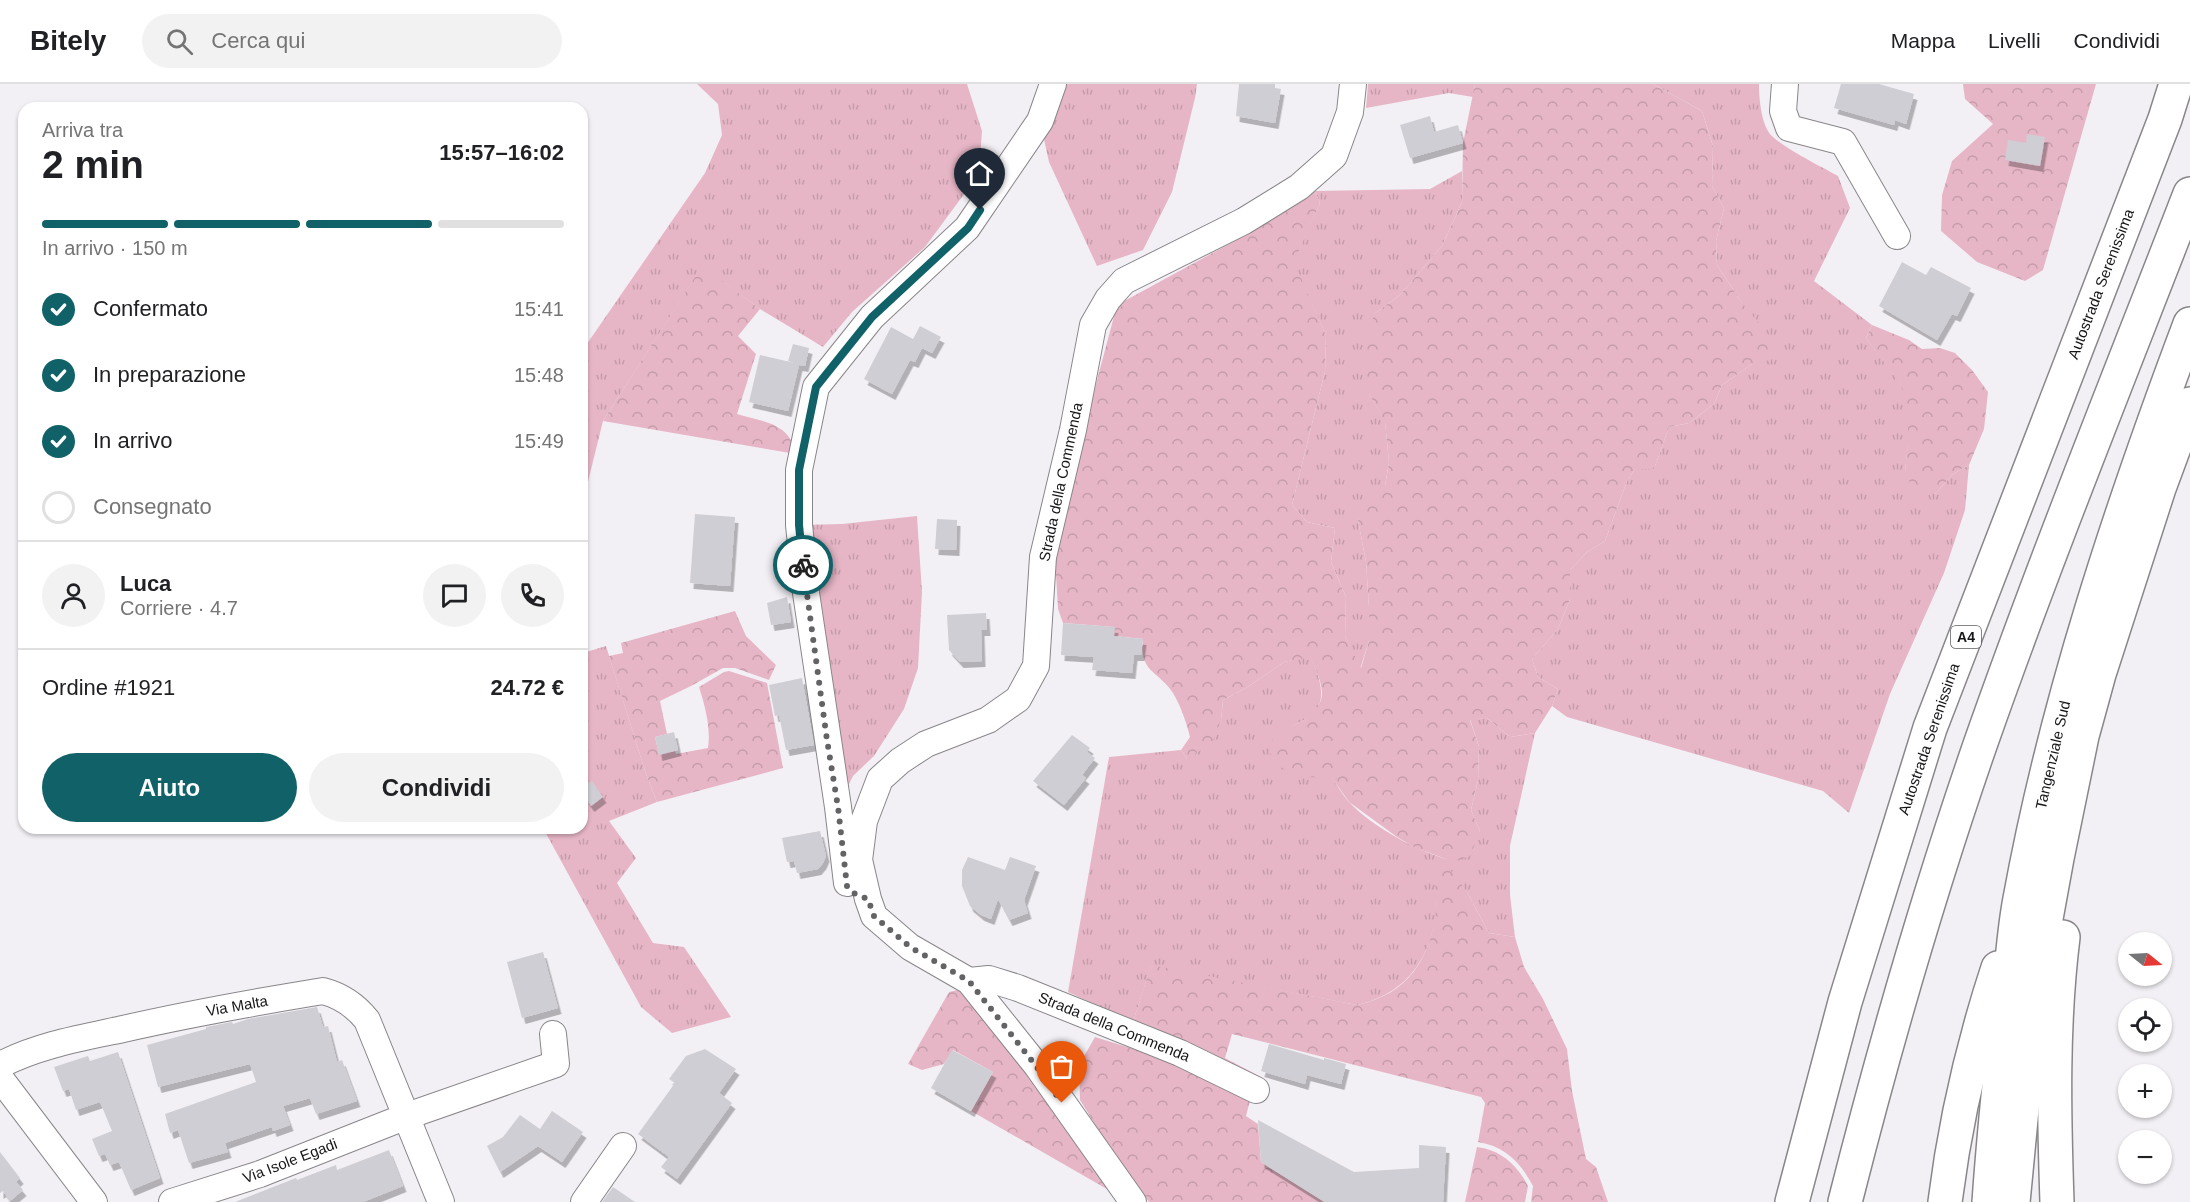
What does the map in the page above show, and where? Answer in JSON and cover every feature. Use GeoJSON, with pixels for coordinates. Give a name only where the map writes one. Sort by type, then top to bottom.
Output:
{"type":"FeatureCollection","features":[{"type":"Feature","properties":{"kind":"highway","name":"Autostrada Serenissima"},"geometry":{"type":"LineString","coordinates":[[1792,1202],[1845,1002],[1930,728],[2165,119],[2176,84]]}},
{"type":"Feature","properties":{"kind":"highway"},"geometry":{"type":"LineString","coordinates":[[1845,1202],[1893,1018],[1980,746],[2190,194]]}},
{"type":"Feature","properties":{"kind":"highway","name":"Tangenziale Sud"},"geometry":{"type":"LineString","coordinates":[[1989,1202],[1996,1103],[2020,901],[2066,699],[2155,416],[2190,324]]}},
{"type":"Feature","properties":{"kind":"highway","name":"Tangenziale Sud"},"geometry":{"type":"LineString","coordinates":[[2013,1202],[2034,984],[2082,735],[2099,674],[2159,488],[2190,404]]}},
{"type":"Feature","properties":{"kind":"highway"},"geometry":{"type":"LineString","coordinates":[[2057,1202],[2054,1115],[2058,980],[2070,881],[2082,735]]}},
{"type":"Feature","properties":{"kind":"highway"},"geometry":{"type":"LineString","coordinates":[[1945,1202],[1951,1153],[1979,1027],[2020,901]]}},
{"type":"Feature","properties":{"kind":"street"},"geometry":{"type":"LineString","coordinates":[[868,899],[855,894],[847,886],[838,807],[806,593],[799,525],[799,470],[816,387],[872,317],[968,228],[1040,121],[1053,84]]}},
{"type":"Feature","properties":{"kind":"street","name":"Strada della Commenda"},"geometry":{"type":"LineString","coordinates":[[1133,1202],[1036,1066],[969,981],[910,947],[874,916],[859,860],[864,821],[880,779],[900,760],[926,744],[996,715],[1018,699],[1036,666],[1043,556],[1073,430],[1093,325],[1108,299],[1124,281],[1244,221],[1299,187],[1334,156],[1350,112],[1353,84]]}},
{"type":"Feature","properties":{"kind":"street"},"geometry":{"type":"LineString","coordinates":[[1785,84],[1783,111],[1790,128],[1843,142],[1898,236]]}},
{"type":"Feature","properties":{"kind":"street","name":"Strada della Commenda"},"geometry":{"type":"LineString","coordinates":[[969,981],[989,979],[1018,988],[1180,1053],[1256,1090]]}},
{"type":"Feature","properties":{"kind":"street","name":"Via Malta"},"geometry":{"type":"LineString","coordinates":[[0,1065],[46,1046],[219,1008],[322,991],[335,994],[358,1009],[367,1020],[441,1202]]}},
{"type":"Feature","properties":{"kind":"street"},"geometry":{"type":"LineString","coordinates":[[407,1116],[556,1064],[553,1035]]}},
{"type":"Feature","properties":{"kind":"street"},"geometry":{"type":"LineString","coordinates":[[0,1078],[94,1202]]}},
{"type":"Feature","properties":{"kind":"street","name":"Via Isole Egadi"},"geometry":{"type":"LineString","coordinates":[[172,1202],[260,1174],[407,1116]]}},
{"type":"Feature","properties":{"kind":"street"},"geometry":{"type":"LineString","coordinates":[[584,1202],[623,1146]]}},
{"type":"Feature","properties":{"kind":"green space"},"geometry":{"type":"Polygon","coordinates":[[[697,84],[967,84],[982,131],[979,174],[925,247],[852,312],[823,347],[760,309],[702,267],[603,421],[588,482],[588,342],[705,173],[722,135],[718,104],[697,84]]]}},
{"type":"Feature","properties":{"kind":"green space"},"geometry":{"type":"Polygon","coordinates":[[[1053,84],[1197,84],[1172,192],[1143,250],[1097,266],[1049,162],[1040,121],[1053,84]]]}},
{"type":"Feature","properties":{"kind":"green space"},"geometry":{"type":"Polygon","coordinates":[[[1368,84],[1475,84],[1473,97],[1449,93],[1366,108],[1368,84]]]}},
{"type":"Feature","properties":{"kind":"green space"},"geometry":{"type":"Polygon","coordinates":[[[1475,84],[1653,84],[1702,111],[1713,146],[1712,186],[1724,208],[1716,241],[1717,265],[1742,303],[1772,339],[1774,359],[1752,364],[1722,385],[1714,404],[1689,423],[1669,427],[1654,469],[1635,469],[1627,481],[1605,541],[1587,552],[1570,570],[1570,599],[1558,629],[1532,659],[1538,677],[1558,689],[1552,706],[1535,733],[1510,737],[1487,718],[1470,720],[1479,747],[1478,780],[1471,810],[1480,831],[1470,856],[1454,862],[1416,848],[1397,837],[1349,802],[1332,778],[1304,777],[1275,765],[1269,750],[1276,731],[1291,727],[1306,719],[1318,707],[1321,700],[1320,683],[1310,657],[1284,662],[1246,688],[1223,700],[1221,720],[1212,743],[1187,759],[1181,750],[1190,737],[1183,714],[1173,693],[1147,665],[1144,659],[1143,639],[1114,636],[1114,627],[1063,623],[1058,609],[1055,558],[1076,459],[1117,305],[1251,232],[1315,191],[1320,203],[1294,262],[1326,335],[1325,371],[1292,505],[1307,522],[1335,528],[1331,562],[1346,597],[1345,636],[1361,668],[1369,641],[1369,607],[1366,562],[1358,520],[1373,486],[1385,486],[1389,462],[1385,422],[1369,394],[1363,356],[1374,314],[1400,295],[1442,246],[1462,202],[1463,143],[1475,84]]]}},
{"type":"Feature","properties":{"kind":"green space"},"geometry":{"type":"Polygon","coordinates":[[[1653,84],[1759,84],[1763,117],[1770,134],[1792,150],[1838,176],[1850,208],[1814,281],[1872,325],[1866,338],[1905,393],[1909,415],[1909,438],[1905,471],[1935,494],[1953,474],[1969,465],[1965,510],[1944,573],[1890,694],[1849,813],[1823,791],[1567,717],[1552,706],[1558,689],[1538,677],[1532,659],[1558,629],[1570,599],[1570,570],[1587,552],[1605,541],[1627,481],[1635,469],[1654,469],[1669,427],[1689,423],[1714,404],[1722,385],[1752,364],[1742,303],[1717,265],[1716,241],[1724,208],[1712,186],[1713,146],[1702,111],[1653,84]]]}},
{"type":"Feature","properties":{"kind":"green space"},"geometry":{"type":"Polygon","coordinates":[[[1963,84],[2096,84],[2043,270],[2025,281],[1977,262],[1941,231],[1942,195],[1952,161],[1993,124],[1965,99],[1963,84]]]}},
{"type":"Feature","properties":{"kind":"green space"},"geometry":{"type":"Polygon","coordinates":[[[1462,171],[1462,202],[1442,246],[1400,295],[1374,314],[1369,394],[1385,421],[1389,462],[1385,486],[1358,520],[1366,562],[1369,607],[1369,641],[1360,669],[1345,636],[1346,597],[1331,562],[1335,528],[1307,522],[1292,505],[1325,371],[1326,335],[1293,262],[1320,203],[1315,191],[1430,189],[1462,171]]]}},
{"type":"Feature","properties":{"kind":"green space"},"geometry":{"type":"Polygon","coordinates":[[[702,266],[760,309],[738,336],[756,354],[737,414],[766,422],[782,430],[793,444],[796,454],[603,421],[702,266]]]}},
{"type":"Feature","properties":{"kind":"green space"},"geometry":{"type":"Polygon","coordinates":[[[1872,325],[1909,340],[1922,349],[1940,348],[1955,353],[1972,370],[1988,392],[1984,429],[1969,465],[1953,474],[1935,494],[1912,487],[1905,471],[1908,412],[1901,385],[1866,338],[1872,325]]]}},
{"type":"Feature","properties":{"kind":"green space"},"geometry":{"type":"Polygon","coordinates":[[[917,516],[922,592],[918,668],[904,709],[874,756],[853,776],[838,807],[799,525],[842,524],[917,516]]]}},
{"type":"Feature","properties":{"kind":"green space"},"geometry":{"type":"Polygon","coordinates":[[[735,611],[746,636],[776,665],[769,680],[735,668],[723,668],[660,701],[667,734],[655,737],[659,754],[675,751],[676,754],[708,748],[708,724],[699,687],[729,671],[767,683],[783,768],[657,802],[609,656],[623,653],[621,643],[735,611]]]}},
{"type":"Feature","properties":{"kind":"green space"},"geometry":{"type":"Polygon","coordinates":[[[606,646],[657,802],[609,821],[636,858],[617,883],[653,943],[684,947],[731,1017],[672,1033],[641,1007],[546,834],[588,834],[588,651],[606,646]]]}},
{"type":"Feature","properties":{"kind":"green space"},"geometry":{"type":"Polygon","coordinates":[[[1310,656],[1319,678],[1321,694],[1318,708],[1313,714],[1288,729],[1304,777],[1332,777],[1348,801],[1358,811],[1397,838],[1426,852],[1454,861],[1480,831],[1471,810],[1478,780],[1479,747],[1470,719],[1487,718],[1510,737],[1535,733],[1510,846],[1510,895],[1515,937],[1489,933],[1467,892],[1436,871],[1435,916],[1424,956],[1413,972],[1398,986],[1380,997],[1357,1005],[1151,966],[1133,1022],[1068,992],[1109,757],[1181,750],[1187,759],[1221,720],[1223,700],[1246,688],[1284,662],[1310,656]]]}},
{"type":"Feature","properties":{"kind":"green space"},"geometry":{"type":"Polygon","coordinates":[[[1441,858],[1467,892],[1489,933],[1515,937],[1524,967],[1543,999],[1567,1049],[1572,1091],[1586,1159],[1596,1167],[1608,1202],[1531,1202],[1533,1186],[1517,1163],[1496,1147],[1478,1142],[1485,1103],[1481,1097],[1232,1034],[1225,1058],[1261,1077],[1257,1085],[1133,1022],[1151,965],[1357,1005],[1375,1000],[1403,983],[1414,972],[1429,943],[1436,908],[1436,871],[1441,858]]]}},
{"type":"Feature","properties":{"kind":"green space"},"geometry":{"type":"Polygon","coordinates":[[[958,990],[1027,1066],[1112,1192],[971,1111],[993,1072],[953,1050],[944,1064],[922,1070],[908,1064],[949,992],[958,990]]]}},
{"type":"Feature","properties":{"kind":"green space"},"geometry":{"type":"Polygon","coordinates":[[[1095,1037],[1156,1056],[1252,1093],[1246,1116],[1258,1124],[1261,1162],[1324,1202],[1149,1202],[1115,1157],[1080,1100],[1079,1065],[1095,1037]]]}},
{"type":"Feature","properties":{"kind":"green space"},"geometry":{"type":"Polygon","coordinates":[[[1477,1147],[1501,1155],[1519,1171],[1528,1186],[1525,1202],[1465,1202],[1477,1147]]]}},
{"type":"Feature","properties":{"kind":"building"},"geometry":{"type":"Polygon","coordinates":[[[1239,84],[1275,84],[1275,88],[1281,89],[1275,123],[1236,116],[1239,84]]]}},
{"type":"Feature","properties":{"kind":"building"},"geometry":{"type":"Polygon","coordinates":[[[1841,84],[1879,84],[1914,94],[1906,124],[1895,120],[1894,125],[1834,108],[1841,84]]]}},
{"type":"Feature","properties":{"kind":"building"},"geometry":{"type":"Polygon","coordinates":[[[1430,116],[1434,132],[1458,125],[1463,143],[1410,158],[1400,125],[1430,116]]]}},
{"type":"Feature","properties":{"kind":"building"},"geometry":{"type":"Polygon","coordinates":[[[2027,134],[2045,137],[2040,166],[2005,160],[2008,140],[2026,143],[2027,134]]]}},
{"type":"Feature","properties":{"kind":"building"},"geometry":{"type":"Polygon","coordinates":[[[1902,262],[1926,275],[1931,267],[1971,288],[1957,316],[1952,314],[1937,340],[1879,306],[1902,262]]]}},
{"type":"Feature","properties":{"kind":"building"},"geometry":{"type":"Polygon","coordinates":[[[920,326],[941,337],[932,353],[922,348],[915,362],[910,360],[892,394],[864,379],[891,327],[913,339],[920,326]]]}},
{"type":"Feature","properties":{"kind":"building"},"geometry":{"type":"Polygon","coordinates":[[[793,344],[809,348],[805,366],[799,365],[788,411],[749,402],[760,355],[799,364],[788,361],[793,344]]]}},
{"type":"Feature","properties":{"kind":"building"},"geometry":{"type":"Polygon","coordinates":[[[695,514],[735,517],[730,586],[690,583],[695,514]]]}},
{"type":"Feature","properties":{"kind":"building"},"geometry":{"type":"Polygon","coordinates":[[[937,519],[957,520],[956,550],[935,549],[937,519]]]}},
{"type":"Feature","properties":{"kind":"building"},"geometry":{"type":"Polygon","coordinates":[[[787,597],[791,622],[771,625],[767,603],[787,597]]]}},
{"type":"Feature","properties":{"kind":"building"},"geometry":{"type":"Polygon","coordinates":[[[986,613],[987,630],[981,630],[982,661],[960,662],[949,650],[947,615],[986,613]]]}},
{"type":"Feature","properties":{"kind":"building"},"geometry":{"type":"Polygon","coordinates":[[[1063,623],[1115,627],[1114,636],[1143,639],[1141,655],[1134,655],[1132,673],[1092,670],[1094,657],[1061,655],[1063,623]]]}},
{"type":"Feature","properties":{"kind":"building"},"geometry":{"type":"Polygon","coordinates":[[[802,678],[814,745],[786,750],[779,715],[775,716],[769,685],[802,678]]]}},
{"type":"Feature","properties":{"kind":"building"},"geometry":{"type":"Polygon","coordinates":[[[674,732],[678,750],[659,755],[655,737],[674,732]]]}},
{"type":"Feature","properties":{"kind":"building"},"geometry":{"type":"Polygon","coordinates":[[[1072,735],[1090,748],[1087,752],[1095,758],[1082,775],[1086,778],[1064,805],[1033,781],[1072,735]]]}},
{"type":"Feature","properties":{"kind":"building"},"geometry":{"type":"Polygon","coordinates":[[[592,781],[603,797],[591,806],[588,802],[588,784],[592,781]]]}},
{"type":"Feature","properties":{"kind":"building"},"geometry":{"type":"Polygon","coordinates":[[[820,831],[826,856],[823,863],[818,869],[797,873],[794,861],[787,862],[782,838],[820,831]]]}},
{"type":"Feature","properties":{"kind":"building"},"geometry":{"type":"Polygon","coordinates":[[[968,857],[1005,870],[1010,857],[1036,866],[1024,900],[1028,913],[1009,920],[998,899],[991,919],[981,915],[970,906],[962,886],[962,870],[968,857]]]}},
{"type":"Feature","properties":{"kind":"building"},"geometry":{"type":"Polygon","coordinates":[[[543,952],[558,1008],[522,1018],[507,962],[543,952]]]}},
{"type":"Feature","properties":{"kind":"building"},"geometry":{"type":"Polygon","coordinates":[[[317,1007],[323,1027],[328,1026],[337,1062],[342,1060],[357,1101],[316,1114],[310,1098],[283,1106],[290,1125],[273,1131],[272,1127],[225,1143],[228,1152],[189,1163],[178,1130],[170,1133],[165,1114],[256,1082],[250,1064],[158,1087],[147,1045],[206,1029],[206,1027],[232,1022],[233,1024],[248,1019],[317,1007]]]}},
{"type":"Feature","properties":{"kind":"building"},"geometry":{"type":"Polygon","coordinates":[[[1269,1044],[1346,1064],[1341,1084],[1307,1075],[1305,1084],[1261,1071],[1269,1044]]]}},
{"type":"Feature","properties":{"kind":"building"},"geometry":{"type":"Polygon","coordinates":[[[705,1049],[736,1069],[719,1093],[732,1103],[677,1179],[661,1167],[669,1157],[638,1134],[675,1083],[669,1079],[686,1056],[705,1049]]]}},
{"type":"Feature","properties":{"kind":"building"},"geometry":{"type":"Polygon","coordinates":[[[952,1050],[993,1072],[971,1111],[931,1088],[952,1050]]]}},
{"type":"Feature","properties":{"kind":"building"},"geometry":{"type":"Polygon","coordinates":[[[118,1052],[160,1178],[131,1190],[119,1162],[110,1165],[105,1154],[99,1156],[92,1139],[112,1131],[100,1102],[76,1110],[69,1089],[63,1091],[54,1067],[88,1056],[90,1061],[118,1052]]]}},
{"type":"Feature","properties":{"kind":"building"},"geometry":{"type":"Polygon","coordinates":[[[552,1111],[583,1132],[562,1162],[538,1146],[500,1172],[487,1146],[503,1137],[520,1115],[540,1129],[552,1111]]]}},
{"type":"Feature","properties":{"kind":"building"},"geometry":{"type":"Polygon","coordinates":[[[1258,1120],[1354,1172],[1419,1168],[1419,1145],[1446,1147],[1443,1202],[1325,1202],[1261,1162],[1258,1120]]]}},
{"type":"Feature","properties":{"kind":"building"},"geometry":{"type":"Polygon","coordinates":[[[389,1150],[403,1186],[363,1202],[235,1202],[296,1178],[297,1180],[336,1165],[337,1170],[389,1150]]]}},
{"type":"Feature","properties":{"kind":"building"},"geometry":{"type":"Polygon","coordinates":[[[0,1152],[20,1178],[16,1182],[23,1190],[10,1201],[3,1191],[0,1193],[0,1152]]]}},
{"type":"Feature","properties":{"kind":"building"},"geometry":{"type":"Polygon","coordinates":[[[613,1187],[635,1202],[602,1202],[613,1187]]]}},
{"type":"Feature","properties":{"kind":"way so far"},"geometry":{"type":"LineString","coordinates":[[803,565],[838,807],[847,886],[855,894],[868,899],[874,916],[910,947],[969,981],[1062,1103]]}},
{"type":"Feature","properties":{"kind":"route"},"geometry":{"type":"LineString","coordinates":[[803,565],[799,525],[799,470],[816,387],[872,317],[968,228],[980,210]]}}]}
